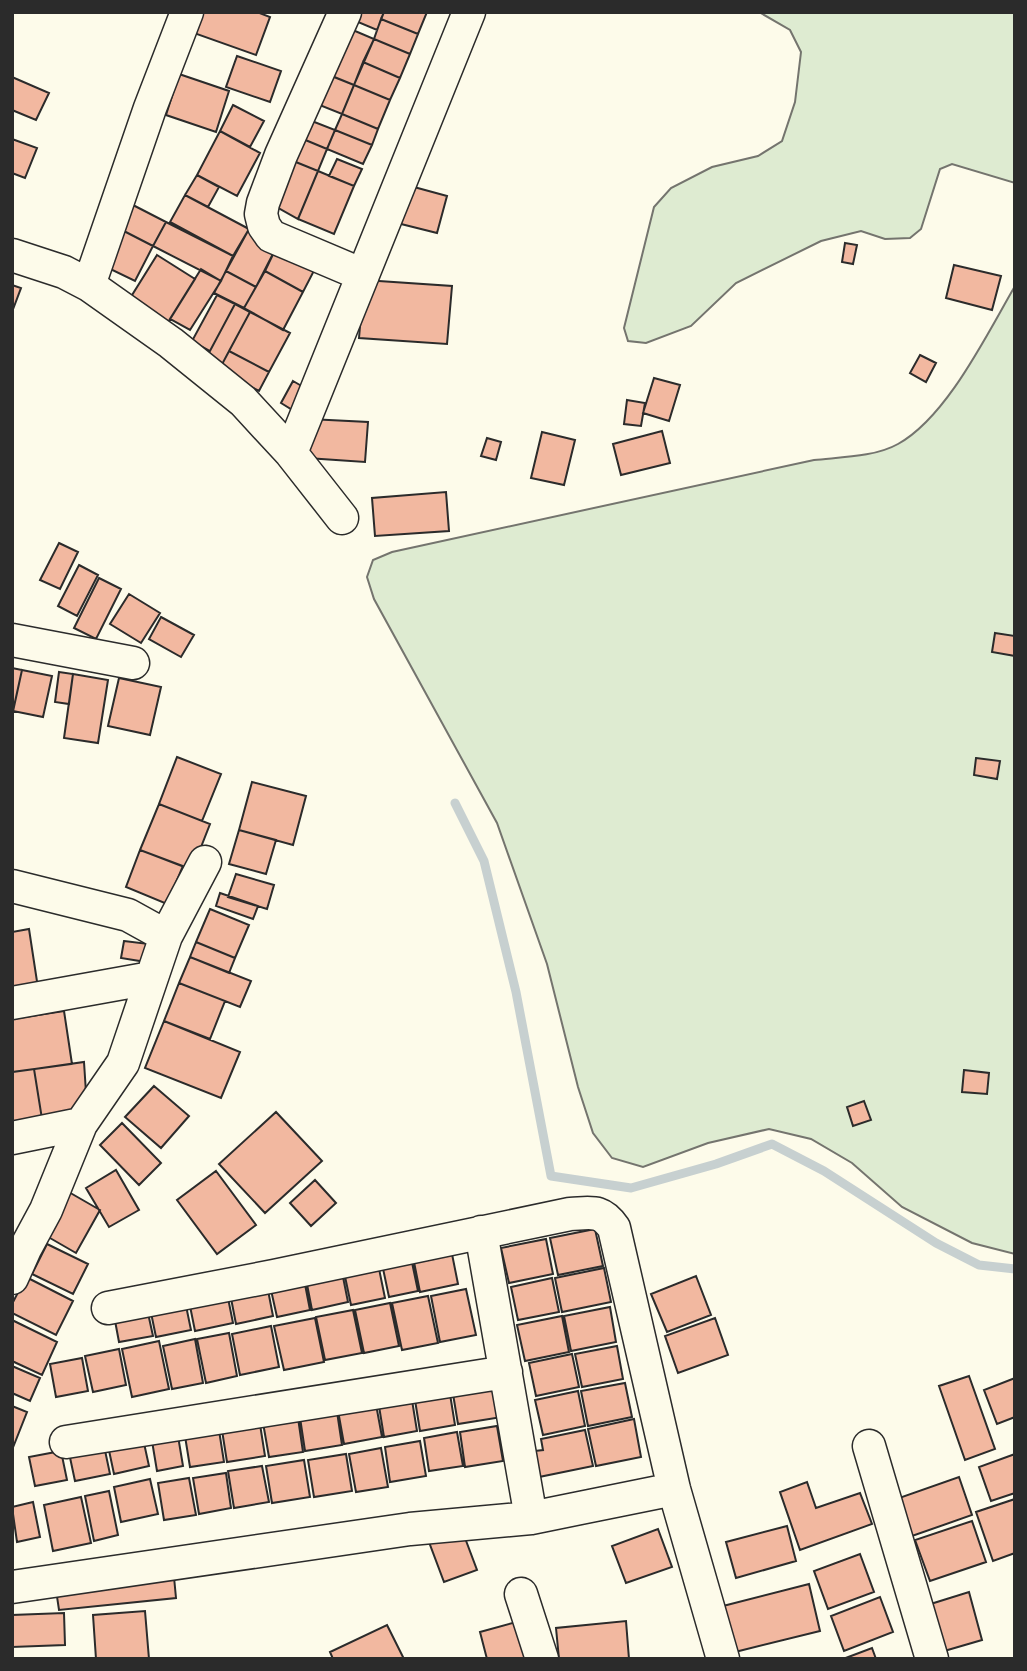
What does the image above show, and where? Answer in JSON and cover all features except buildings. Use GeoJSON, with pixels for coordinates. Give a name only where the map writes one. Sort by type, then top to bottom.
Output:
{"type":"FeatureCollection","features":[{"type":"Feature","properties":{"kind":"street"},"geometry":{"type":"LineString","coordinates":[[89,285],[149,108],[187,12]]}},
{"type":"Feature","properties":{"kind":"street"},"geometry":{"type":"LineString","coordinates":[[345,12],[281,155],[261,214],[264,226],[271,236],[363,275]]}},
{"type":"Feature","properties":{"kind":"street"},"geometry":{"type":"LineString","coordinates":[[291,453],[469,12]]}},
{"type":"Feature","properties":{"kind":"street"},"geometry":{"type":"LineString","coordinates":[[12,255],[64,272],[89,285],[171,343],[243,401],[291,453],[342,518]]}},
{"type":"Feature","properties":{"kind":"street"},"geometry":{"type":"LineString","coordinates":[[12,640],[133,663]]}},
{"type":"Feature","properties":{"kind":"street"},"geometry":{"type":"LineString","coordinates":[[12,1278],[46,1210],[81,1124],[124,1063],[166,936],[205,862]]}},
{"type":"Feature","properties":{"kind":"street"},"geometry":{"type":"LineString","coordinates":[[12,886],[128,915],[166,936]]}},
{"type":"Feature","properties":{"kind":"street"},"geometry":{"type":"LineString","coordinates":[[12,1003],[151,978]]}},
{"type":"Feature","properties":{"kind":"street"},"geometry":{"type":"LineString","coordinates":[[12,1138],[81,1124]]}},
{"type":"Feature","properties":{"kind":"street"},"geometry":{"type":"LineString","coordinates":[[108,1308],[570,1214],[598,1213],[607,1218],[614,1228],[674,1489],[723,1659]]}},
{"type":"Feature","properties":{"kind":"street"},"geometry":{"type":"LineString","coordinates":[[481,1233],[531,1518]]}},
{"type":"Feature","properties":{"kind":"street"},"geometry":{"type":"LineString","coordinates":[[66,1442],[506,1372]]}},
{"type":"Feature","properties":{"kind":"street"},"geometry":{"type":"LineString","coordinates":[[869,1446],[932,1659]]}},
{"type":"Feature","properties":{"kind":"street"},"geometry":{"type":"LineString","coordinates":[[12,1587],[410,1529],[531,1518],[674,1489]]}},
{"type":"Feature","properties":{"kind":"street"},"geometry":{"type":"LineString","coordinates":[[521,1594],[542,1659]]}},
{"type":"Feature","properties":{"kind":"green space"},"geometry":{"type":"Polygon","coordinates":[[[759,12],[1015,12],[1015,183],[952,164],[940,169],[921,229],[910,238],[885,239],[861,231],[821,241],[736,283],[691,326],[646,343],[628,341],[624,328],[654,207],[671,188],[712,167],[758,156],[782,141],[795,102],[801,52],[790,30],[759,12]]]}},
{"type":"Feature","properties":{"kind":"green space"},"geometry":{"type":"Polygon","coordinates":[[[1015,286],[1015,1254],[972,1243],[902,1207],[852,1163],[811,1139],[769,1129],[708,1143],[643,1167],[612,1158],[593,1133],[578,1087],[547,964],[497,823],[374,599],[367,577],[373,560],[392,552],[814,460],[879,452],[898,444],[933,415],[949,395],[979,350],[1015,286]]]}},
{"type":"Feature","properties":{"kind":"waterway"},"geometry":{"type":"LineString","coordinates":[[455,803],[484,861],[516,992],[551,1176],[631,1188],[716,1164],[772,1144],[824,1171],[936,1243],[979,1265],[1015,1269]]}}]}
